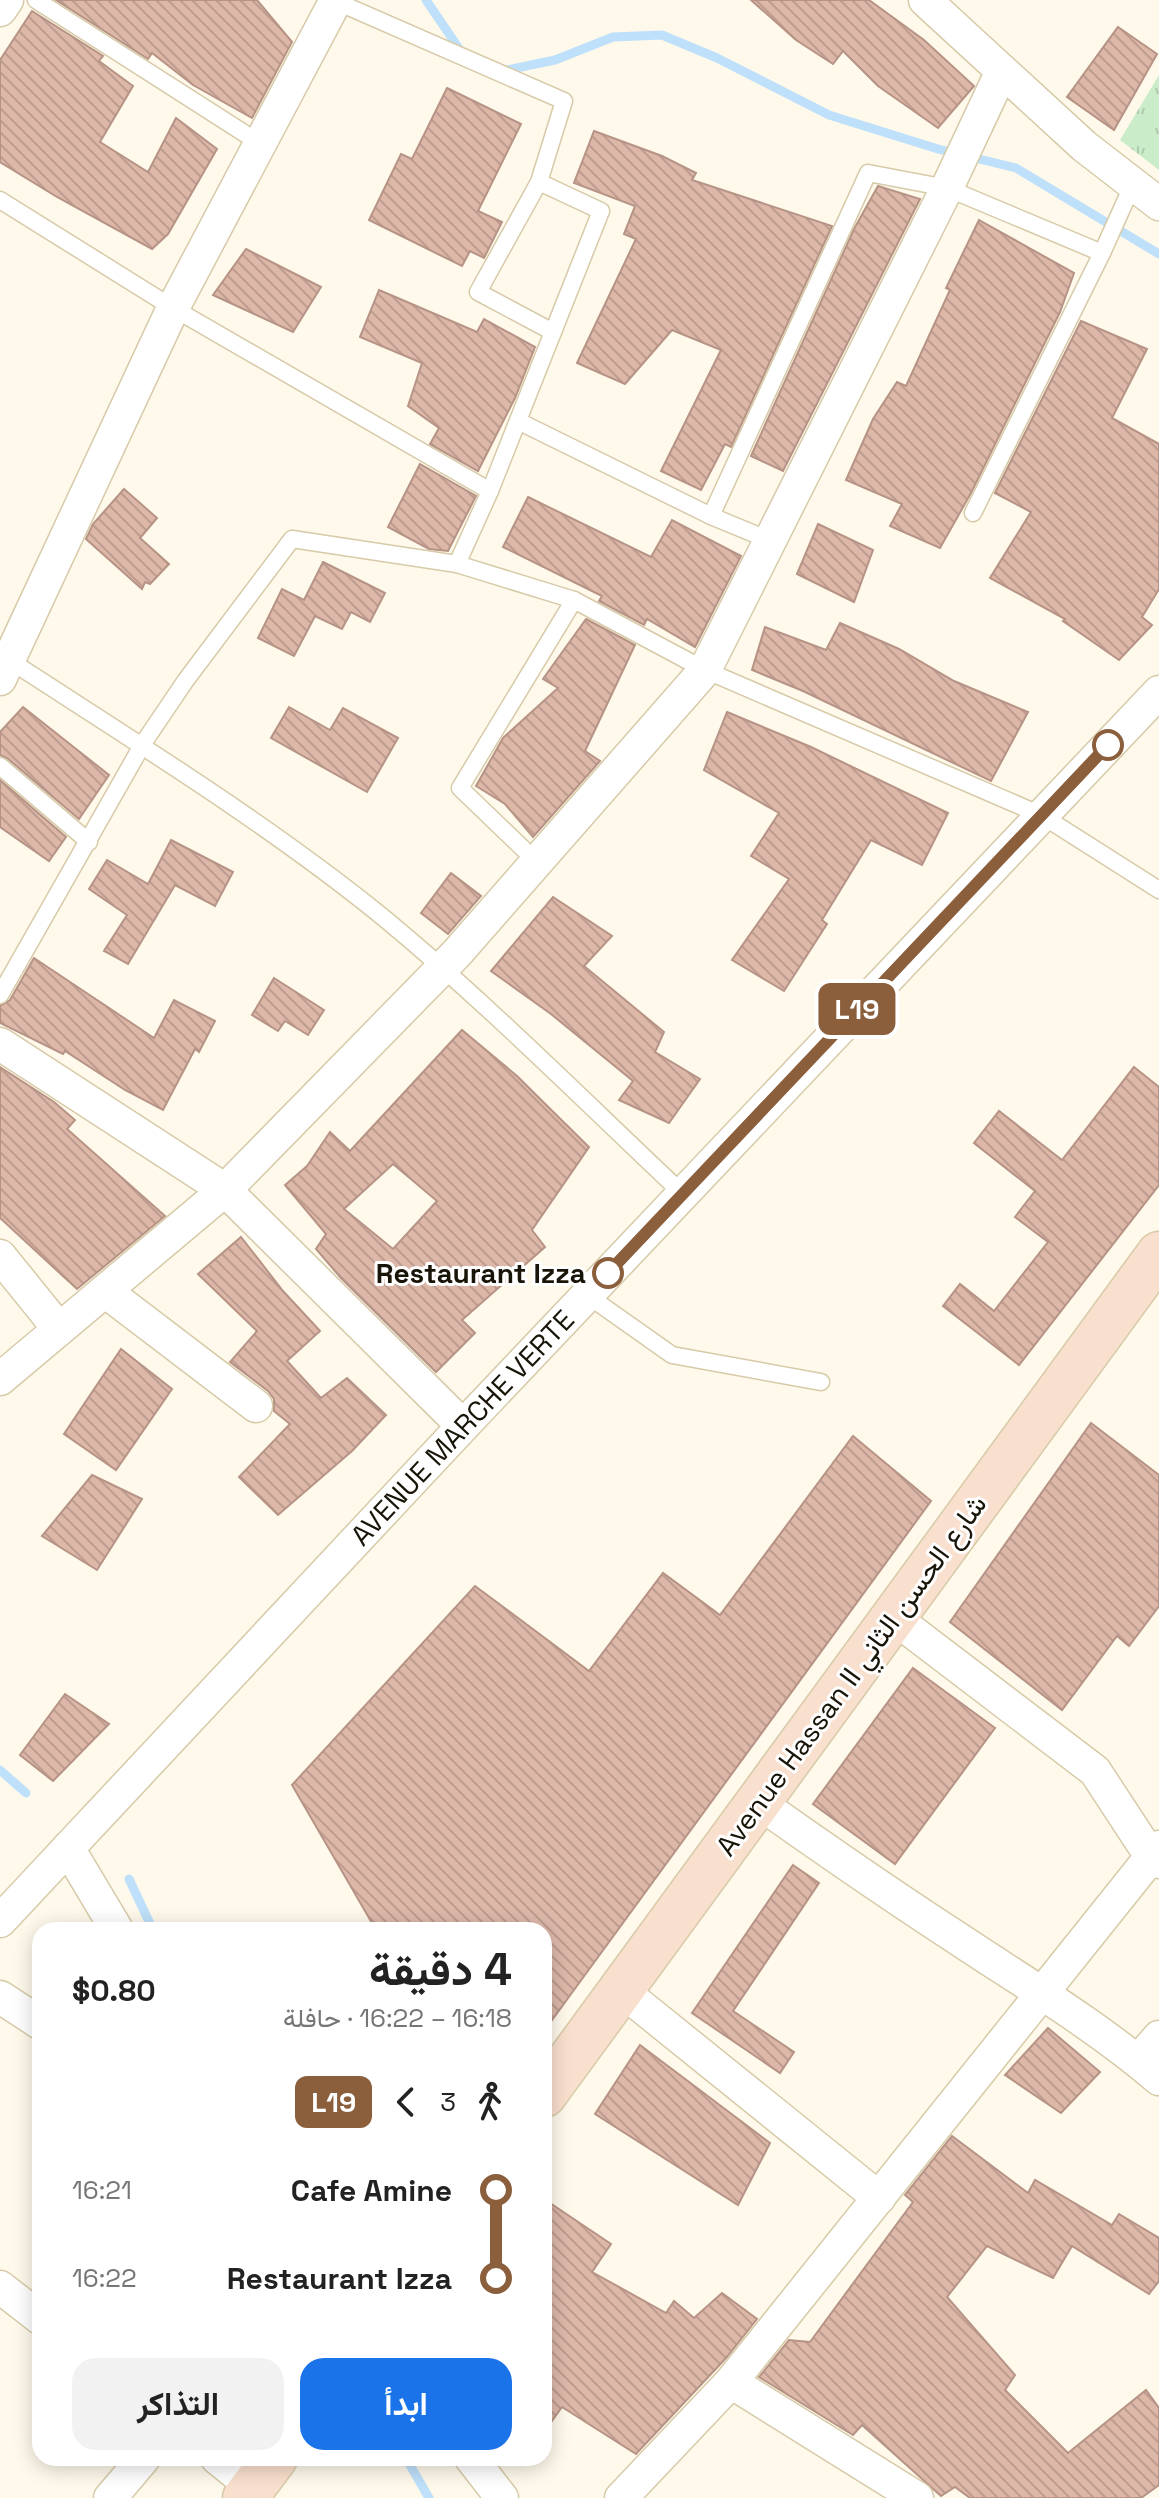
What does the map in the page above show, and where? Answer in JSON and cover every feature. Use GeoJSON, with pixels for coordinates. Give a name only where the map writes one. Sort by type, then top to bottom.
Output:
{"type":"FeatureCollection","features":[{"type":"Feature","properties":{"kind":"street"},"geometry":{"type":"LineString","coordinates":[[0,10],[7,0]]}},
{"type":"Feature","properties":{"kind":"street"},"geometry":{"type":"LineString","coordinates":[[4,669],[173,308],[334,0]]}},
{"type":"Feature","properties":{"kind":"street"},"geometry":{"type":"LineString","coordinates":[[925,0],[1084,146],[1126,195],[1159,204]]}},
{"type":"Feature","properties":{"kind":"street"},"geometry":{"type":"LineString","coordinates":[[0,1379],[225,1190],[442,968],[705,670],[951,180],[1002,71]]}},
{"type":"Feature","properties":{"kind":"street","name":"AVENUE MARCHE VERTE"},"geometry":{"type":"LineString","coordinates":[[0,1921],[463,1426],[1159,692]]}},
{"type":"Feature","properties":{"kind":"street"},"geometry":{"type":"LineString","coordinates":[[0,1044],[225,1190],[463,1426]]}},
{"type":"Feature","properties":{"kind":"street","name":"Avenue Hassan II شارع الحسن الثاني"},"geometry":{"type":"LineString","coordinates":[[552,2084],[1159,1254]]}},
{"type":"Feature","properties":{"kind":"street"},"geometry":{"type":"LineString","coordinates":[[0,1256],[59,1329]]}},
{"type":"Feature","properties":{"kind":"street"},"geometry":{"type":"LineString","coordinates":[[105,1291],[256,1406]]}},
{"type":"Feature","properties":{"kind":"street"},"geometry":{"type":"LineString","coordinates":[[621,2498],[731,2382],[1157,1856],[1095,1771],[893,1617]]}},
{"type":"Feature","properties":{"kind":"street"},"geometry":{"type":"LineString","coordinates":[[758,1802],[894,1897],[1043,1994],[1152,2059]]}},
{"type":"Feature","properties":{"kind":"street"},"geometry":{"type":"LineString","coordinates":[[68,1848],[112,1922]]}},
{"type":"Feature","properties":{"kind":"street"},"geometry":{"type":"LineString","coordinates":[[621,1990],[879,2198]]}},
{"type":"Feature","properties":{"kind":"street"},"geometry":{"type":"LineString","coordinates":[[0,1997],[32,2018]]}},
{"type":"Feature","properties":{"kind":"street"},"geometry":{"type":"LineString","coordinates":[[0,2287],[32,2312]]}},
{"type":"Feature","properties":{"kind":"street"},"geometry":{"type":"LineString","coordinates":[[731,2382],[917,2498]]}},
{"type":"Feature","properties":{"kind":"street"},"geometry":{"type":"LineString","coordinates":[[110,2498],[137,2466]]}},
{"type":"Feature","properties":{"kind":"street"},"geometry":{"type":"LineString","coordinates":[[231,2466],[258,2481]]}},
{"type":"Feature","properties":{"kind":"street"},"geometry":{"type":"LineString","coordinates":[[477,2466],[502,2498]]}},
{"type":"Feature","properties":{"kind":"lane"},"geometry":{"type":"LineString","coordinates":[[36,0],[261,144]]}},
{"type":"Feature","properties":{"kind":"lane"},"geometry":{"type":"LineString","coordinates":[[334,0],[564,101],[539,182],[478,292],[553,332]]}},
{"type":"Feature","properties":{"kind":"lane"},"geometry":{"type":"LineString","coordinates":[[711,516],[868,173],[951,180],[1102,253]]}},
{"type":"Feature","properties":{"kind":"lane"},"geometry":{"type":"LineString","coordinates":[[457,564],[490,491],[601,211],[539,182]]}},
{"type":"Feature","properties":{"kind":"lane"},"geometry":{"type":"LineString","coordinates":[[973,513],[1102,253],[1126,195]]}},
{"type":"Feature","properties":{"kind":"lane"},"geometry":{"type":"LineString","coordinates":[[0,200],[173,308],[490,491]]}},
{"type":"Feature","properties":{"kind":"lane"},"geometry":{"type":"LineString","coordinates":[[518,421],[711,516],[769,540]]}},
{"type":"Feature","properties":{"kind":"lane"},"geometry":{"type":"LineString","coordinates":[[0,995],[142,747],[186,680],[292,539],[457,564],[574,600],[705,670],[1041,815],[1159,890]]}},
{"type":"Feature","properties":{"kind":"lane"},"geometry":{"type":"LineString","coordinates":[[537,862],[460,788],[574,600]]}},
{"type":"Feature","properties":{"kind":"lane"},"geometry":{"type":"LineString","coordinates":[[4,669],[142,747],[378,913],[442,968],[683,1194]]}},
{"type":"Feature","properties":{"kind":"lane"},"geometry":{"type":"LineString","coordinates":[[0,766],[89,842]]}},
{"type":"Feature","properties":{"kind":"lane"},"geometry":{"type":"LineString","coordinates":[[587,1295],[672,1355],[821,1382]]}},
{"type":"Feature","properties":{"kind":"green space"},"geometry":{"type":"Polygon","coordinates":[[[1159,75],[1159,170],[1120,140],[1159,75]]]}},
{"type":"Feature","properties":{"kind":"building"},"geometry":{"type":"Polygon","coordinates":[[[56,0],[257,0],[292,42],[252,118],[193,85],[152,53],[148,59],[56,0]]]}},
{"type":"Feature","properties":{"kind":"building"},"geometry":{"type":"Polygon","coordinates":[[[751,0],[869,0],[924,40],[974,86],[938,128],[878,86],[843,51],[833,64],[796,40],[751,0]]]}},
{"type":"Feature","properties":{"kind":"building"},"geometry":{"type":"Polygon","coordinates":[[[32,11],[103,56],[99,61],[133,86],[100,142],[148,172],[176,118],[217,149],[168,234],[152,249],[0,162],[0,60],[32,11]]]}},
{"type":"Feature","properties":{"kind":"building"},"geometry":{"type":"Polygon","coordinates":[[[1118,27],[1157,54],[1114,130],[1067,97],[1118,27]]]}},
{"type":"Feature","properties":{"kind":"building"},"geometry":{"type":"Polygon","coordinates":[[[447,88],[521,124],[478,211],[502,222],[484,258],[470,251],[462,266],[369,220],[401,154],[412,159],[447,88]]]}},
{"type":"Feature","properties":{"kind":"building"},"geometry":{"type":"Polygon","coordinates":[[[594,131],[662,156],[696,173],[692,180],[832,226],[731,447],[725,444],[701,490],[661,471],[721,350],[672,330],[625,384],[577,363],[636,239],[624,234],[635,206],[574,183],[594,131]]]}},
{"type":"Feature","properties":{"kind":"building"},"geometry":{"type":"Polygon","coordinates":[[[878,186],[920,199],[783,471],[751,456],[854,229],[878,186]]]}},
{"type":"Feature","properties":{"kind":"building"},"geometry":{"type":"Polygon","coordinates":[[[979,220],[1074,273],[1060,312],[971,493],[940,548],[890,526],[902,504],[846,480],[873,419],[897,382],[906,386],[950,290],[946,288],[979,220]]]}},
{"type":"Feature","properties":{"kind":"building"},"geometry":{"type":"Polygon","coordinates":[[[246,249],[321,287],[293,332],[213,295],[246,249]]]}},
{"type":"Feature","properties":{"kind":"building"},"geometry":{"type":"Polygon","coordinates":[[[379,290],[477,332],[484,319],[535,347],[515,398],[478,471],[430,444],[439,428],[408,406],[422,363],[360,337],[379,290]]]}},
{"type":"Feature","properties":{"kind":"building"},"geometry":{"type":"Polygon","coordinates":[[[1081,321],[1147,349],[1112,418],[1159,444],[1159,589],[1142,617],[1152,625],[1119,660],[1063,621],[1065,619],[990,578],[1031,512],[995,493],[1081,321]]]}},
{"type":"Feature","properties":{"kind":"building"},"geometry":{"type":"Polygon","coordinates":[[[420,464],[476,496],[448,551],[429,549],[388,527],[420,464]]]}},
{"type":"Feature","properties":{"kind":"building"},"geometry":{"type":"Polygon","coordinates":[[[124,489],[157,518],[140,538],[169,564],[150,584],[145,582],[142,589],[86,539],[93,524],[124,489]]]}},
{"type":"Feature","properties":{"kind":"building"},"geometry":{"type":"Polygon","coordinates":[[[528,497],[651,557],[672,520],[741,556],[695,647],[647,619],[644,625],[599,601],[602,596],[503,547],[528,497]]]}},
{"type":"Feature","properties":{"kind":"building"},"geometry":{"type":"Polygon","coordinates":[[[818,524],[873,550],[854,602],[797,574],[818,524]]]}},
{"type":"Feature","properties":{"kind":"building"},"geometry":{"type":"Polygon","coordinates":[[[323,562],[385,593],[370,622],[351,612],[342,629],[315,616],[294,656],[258,638],[282,589],[304,600],[323,562]]]}},
{"type":"Feature","properties":{"kind":"building"},"geometry":{"type":"Polygon","coordinates":[[[586,619],[635,645],[585,751],[600,761],[533,837],[505,804],[476,786],[503,738],[558,688],[543,679],[586,619]]]}},
{"type":"Feature","properties":{"kind":"building"},"geometry":{"type":"Polygon","coordinates":[[[840,623],[899,649],[954,681],[1028,712],[991,781],[803,691],[752,670],[765,627],[826,650],[840,623]]]}},
{"type":"Feature","properties":{"kind":"building"},"geometry":{"type":"Polygon","coordinates":[[[23,707],[109,775],[79,819],[0,755],[0,732],[23,707]]]}},
{"type":"Feature","properties":{"kind":"building"},"geometry":{"type":"Polygon","coordinates":[[[289,707],[330,730],[343,708],[398,738],[367,792],[271,738],[289,707]]]}},
{"type":"Feature","properties":{"kind":"building"},"geometry":{"type":"Polygon","coordinates":[[[727,712],[811,747],[948,813],[922,865],[871,840],[822,920],[827,924],[784,991],[732,960],[789,879],[751,856],[779,813],[704,770],[727,712]]]}},
{"type":"Feature","properties":{"kind":"building"},"geometry":{"type":"Polygon","coordinates":[[[0,780],[66,837],[49,861],[0,827],[0,780]]]}},
{"type":"Feature","properties":{"kind":"building"},"geometry":{"type":"Polygon","coordinates":[[[171,840],[233,872],[215,906],[175,885],[128,964],[104,951],[127,915],[89,889],[107,860],[148,884],[171,840]]]}},
{"type":"Feature","properties":{"kind":"building"},"geometry":{"type":"Polygon","coordinates":[[[451,873],[481,896],[448,934],[421,913],[451,873]]]}},
{"type":"Feature","properties":{"kind":"building"},"geometry":{"type":"Polygon","coordinates":[[[553,897],[612,936],[584,966],[664,1032],[655,1052],[700,1079],[669,1123],[619,1100],[633,1081],[551,1014],[491,971],[553,897]]]}},
{"type":"Feature","properties":{"kind":"building"},"geometry":{"type":"Polygon","coordinates":[[[34,958],[154,1038],[174,1000],[215,1021],[199,1052],[195,1049],[163,1110],[125,1090],[65,1051],[63,1054],[0,1023],[0,1006],[10,1000],[34,958]]]}},
{"type":"Feature","properties":{"kind":"building"},"geometry":{"type":"Polygon","coordinates":[[[274,978],[324,1010],[308,1035],[285,1021],[278,1031],[252,1015],[274,978]]]}},
{"type":"Feature","properties":{"kind":"building"},"geometry":{"type":"Polygon","coordinates":[[[462,1030],[517,1076],[589,1147],[532,1230],[545,1247],[462,1320],[475,1333],[436,1372],[316,1249],[326,1234],[285,1185],[307,1166],[330,1132],[350,1151],[462,1030]],[[393,1164],[344,1209],[393,1249],[437,1201],[393,1164]]]}},
{"type":"Feature","properties":{"kind":"building"},"geometry":{"type":"Polygon","coordinates":[[[0,1067],[54,1102],[75,1120],[67,1129],[165,1216],[77,1289],[0,1218],[0,1067]]]}},
{"type":"Feature","properties":{"kind":"building"},"geometry":{"type":"Polygon","coordinates":[[[1134,1067],[1159,1087],[1159,1185],[1019,1365],[943,1306],[960,1284],[994,1311],[1048,1242],[1015,1217],[1035,1191],[974,1143],[999,1111],[1062,1160],[1134,1067]]]}},
{"type":"Feature","properties":{"kind":"building"},"geometry":{"type":"Polygon","coordinates":[[[241,1237],[283,1291],[320,1331],[287,1361],[321,1398],[347,1378],[386,1415],[352,1451],[278,1515],[239,1477],[290,1424],[274,1411],[274,1399],[268,1391],[230,1362],[257,1331],[198,1274],[241,1237]]]}},
{"type":"Feature","properties":{"kind":"building"},"geometry":{"type":"Polygon","coordinates":[[[121,1349],[172,1389],[116,1470],[64,1434],[121,1349]]]}},
{"type":"Feature","properties":{"kind":"building"},"geometry":{"type":"Polygon","coordinates":[[[1091,1423],[1159,1475],[1159,1606],[1129,1646],[1117,1636],[1062,1710],[950,1622],[1091,1423]]]}},
{"type":"Feature","properties":{"kind":"building"},"geometry":{"type":"Polygon","coordinates":[[[853,1436],[931,1501],[552,2020],[552,1922],[371,1922],[292,1785],[475,1586],[589,1671],[663,1573],[720,1615],[853,1436]]]}},
{"type":"Feature","properties":{"kind":"building"},"geometry":{"type":"Polygon","coordinates":[[[92,1475],[142,1499],[97,1570],[42,1536],[92,1475]]]}},
{"type":"Feature","properties":{"kind":"building"},"geometry":{"type":"Polygon","coordinates":[[[913,1668],[995,1728],[895,1864],[813,1804],[913,1668]]]}},
{"type":"Feature","properties":{"kind":"building"},"geometry":{"type":"Polygon","coordinates":[[[65,1694],[109,1724],[53,1781],[20,1755],[65,1694]]]}},
{"type":"Feature","properties":{"kind":"building"},"geometry":{"type":"Polygon","coordinates":[[[793,1865],[819,1883],[733,2011],[794,2052],[780,2073],[692,2013],[793,1865]]]}},
{"type":"Feature","properties":{"kind":"building"},"geometry":{"type":"Polygon","coordinates":[[[1048,2028],[1100,2072],[1061,2113],[1005,2075],[1048,2028]]]}},
{"type":"Feature","properties":{"kind":"building"},"geometry":{"type":"Polygon","coordinates":[[[640,2045],[770,2143],[738,2205],[595,2114],[640,2045]]]}},
{"type":"Feature","properties":{"kind":"building"},"geometry":{"type":"Polygon","coordinates":[[[952,2136],[1028,2193],[1035,2180],[1112,2225],[1119,2214],[1159,2238],[1159,2281],[1149,2294],[1072,2246],[1053,2278],[987,2246],[947,2297],[1015,2375],[1005,2390],[1068,2453],[1146,2390],[1159,2408],[1159,2485],[1141,2498],[970,2498],[955,2487],[941,2496],[862,2425],[853,2435],[759,2377],[789,2340],[810,2342],[913,2202],[905,2195],[952,2136]]]}},
{"type":"Feature","properties":{"kind":"building"},"geometry":{"type":"Polygon","coordinates":[[[552,2204],[611,2244],[592,2272],[666,2313],[674,2301],[694,2318],[722,2293],[757,2319],[726,2358],[636,2454],[562,2407],[552,2421],[552,2204]]]}},
{"type":"Feature","properties":{"kind":"waterway"},"geometry":{"type":"LineString","coordinates":[[426,0],[462,53]]}},
{"type":"Feature","properties":{"kind":"waterway"},"geometry":{"type":"LineString","coordinates":[[502,71],[555,60],[613,37],[662,35],[717,58],[829,115],[938,149],[1016,168],[1159,254]]}},
{"type":"Feature","properties":{"kind":"waterway"},"geometry":{"type":"LineString","coordinates":[[0,1770],[26,1793]]}},
{"type":"Feature","properties":{"kind":"waterway"},"geometry":{"type":"LineString","coordinates":[[129,1879],[149,1922]]}},
{"type":"Feature","properties":{"kind":"waterway"},"geometry":{"type":"LineString","coordinates":[[411,2466],[429,2498]]}},
{"type":"Feature","properties":{"kind":"bus line","name":"L19"},"geometry":{"type":"LineString","coordinates":[[608,1273],[1108,745]]}},
{"type":"Feature","properties":{"kind":"place","name":"Restaurant Izza"},"geometry":{"type":"Point","coordinates":[608,1273]}}]}
